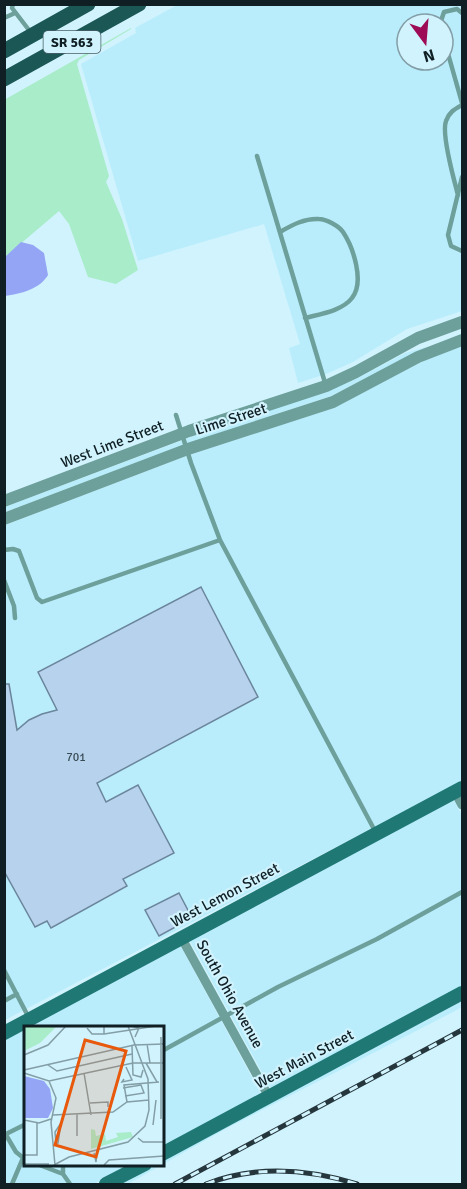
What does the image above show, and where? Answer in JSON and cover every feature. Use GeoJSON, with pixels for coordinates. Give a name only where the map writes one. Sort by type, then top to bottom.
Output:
{"type":"FeatureCollection","features":[{"type":"Feature","properties":{"kind":"main road","name":"SR 563"},"geometry":{"type":"LineString","coordinates":[[5,49],[33,36],[88,4]]}},
{"type":"Feature","properties":{"kind":"main road","name":"SR 563"},"geometry":{"type":"LineString","coordinates":[[4,79],[139,4]]}},
{"type":"Feature","properties":{"kind":"main road","name":"West Lemon Street"},"geometry":{"type":"LineString","coordinates":[[4,1033],[459,790]]}},
{"type":"Feature","properties":{"kind":"main road","name":"West Main Street"},"geometry":{"type":"LineString","coordinates":[[164,1153],[462,993]]}},
{"type":"Feature","properties":{"kind":"main road"},"geometry":{"type":"LineString","coordinates":[[106,1185],[143,1165]]}},
{"type":"Feature","properties":{"kind":"street","name":"West Lime Street"},"geometry":{"type":"LineString","coordinates":[[4,501],[182,434],[326,386],[418,338],[462,322]]}},
{"type":"Feature","properties":{"kind":"street","name":"Lime Street"},"geometry":{"type":"LineString","coordinates":[[4,519],[188,449],[333,402],[418,357],[462,340]]}},
{"type":"Feature","properties":{"kind":"street"},"geometry":{"type":"LineString","coordinates":[[459,790],[462,805]]}},
{"type":"Feature","properties":{"kind":"street","name":"South Ohio Avenue"},"geometry":{"type":"LineString","coordinates":[[181,937],[269,1097]]}},
{"type":"Feature","properties":{"kind":"lane"},"geometry":{"type":"LineString","coordinates":[[13,4],[12,8],[15,13],[33,36]]}},
{"type":"Feature","properties":{"kind":"lane"},"geometry":{"type":"LineString","coordinates":[[444,12],[457,9],[462,13]]}},
{"type":"Feature","properties":{"kind":"lane"},"geometry":{"type":"LineString","coordinates":[[4,18],[15,13]]}},
{"type":"Feature","properties":{"kind":"lane"},"geometry":{"type":"LineString","coordinates":[[455,72],[462,104],[451,111],[445,123],[451,168],[458,195]]}},
{"type":"Feature","properties":{"kind":"lane"},"geometry":{"type":"LineString","coordinates":[[257,156],[326,386]]}},
{"type":"Feature","properties":{"kind":"lane"},"geometry":{"type":"LineString","coordinates":[[462,177],[448,235],[452,246],[462,250]]}},
{"type":"Feature","properties":{"kind":"lane"},"geometry":{"type":"LineString","coordinates":[[280,232],[302,221],[321,219],[332,223],[342,230],[358,269],[357,284],[352,298],[337,309],[305,318]]}},
{"type":"Feature","properties":{"kind":"lane"},"geometry":{"type":"LineString","coordinates":[[176,415],[220,540],[376,833]]}},
{"type":"Feature","properties":{"kind":"lane"},"geometry":{"type":"LineString","coordinates":[[4,550],[18,551],[38,598],[42,602],[220,540]]}},
{"type":"Feature","properties":{"kind":"lane"},"geometry":{"type":"LineString","coordinates":[[4,580],[14,606],[15,618]]}},
{"type":"Feature","properties":{"kind":"lane"},"geometry":{"type":"LineString","coordinates":[[164,1050],[462,892]]}},
{"type":"Feature","properties":{"kind":"lane"},"geometry":{"type":"LineString","coordinates":[[4,970],[30,1019]]}},
{"type":"Feature","properties":{"kind":"lane"},"geometry":{"type":"LineString","coordinates":[[4,1001],[16,994]]}},
{"type":"Feature","properties":{"kind":"lane"},"geometry":{"type":"LineString","coordinates":[[10,1184],[24,1159],[16,1152],[5,1135],[24,1125]]}},
{"type":"Feature","properties":{"kind":"lane"},"geometry":{"type":"LineString","coordinates":[[40,1165],[63,1173]]}},
{"type":"Feature","properties":{"kind":"lane"},"geometry":{"type":"LineString","coordinates":[[63,1165],[63,1173],[70,1185]]}},
{"type":"Feature","properties":{"kind":"shaded area"},"geometry":{"type":"Polygon","coordinates":[[[177,5],[462,5],[462,311],[407,329],[353,362],[298,383],[289,348],[300,344],[264,224],[138,261],[81,64],[136,33],[135,28],[177,5]]]}},
{"type":"Feature","properties":{"kind":"shaded area"},"geometry":{"type":"Polygon","coordinates":[[[462,346],[462,781],[5,1020],[5,525],[189,455],[335,407],[421,362],[462,346]]]}},
{"type":"Feature","properties":{"kind":"shaded area"},"geometry":{"type":"Polygon","coordinates":[[[427,347],[331,396],[185,444],[5,512],[5,507],[218,427],[327,391],[358,378],[405,353],[427,347]]]}},
{"type":"Feature","properties":{"kind":"shaded area"},"geometry":{"type":"Polygon","coordinates":[[[453,799],[462,815],[462,987],[271,1089],[189,939],[453,799]]]}},
{"type":"Feature","properties":{"kind":"shaded area"},"geometry":{"type":"Polygon","coordinates":[[[180,945],[261,1094],[164,1147],[164,1026],[29,1026],[180,945]]]}},
{"type":"Feature","properties":{"kind":"shaded area"},"geometry":{"type":"Polygon","coordinates":[[[462,1000],[462,1007],[453,1012],[229,1127],[164,1164],[164,1160],[462,1000]]]}},
{"type":"Feature","properties":{"kind":"shaded area"},"geometry":{"type":"Polygon","coordinates":[[[24,1029],[24,1165],[131,1165],[94,1184],[5,1184],[4,1039],[24,1029]]]}},
{"type":"Feature","properties":{"kind":"shaded area"},"geometry":{"type":"Polygon","coordinates":[[[155,1165],[162,1165],[128,1184],[118,1184],[155,1165]]]}},
{"type":"Feature","properties":{"kind":"green space"},"geometry":{"type":"Polygon","coordinates":[[[131,28],[79,60],[77,64],[109,176],[106,182],[122,219],[138,270],[116,284],[88,277],[69,224],[59,211],[5,257],[4,100],[131,28]]]}},
{"type":"Feature","properties":{"kind":"water"},"geometry":{"type":"Polygon","coordinates":[[[21,242],[33,245],[44,253],[48,275],[35,287],[5,296],[5,257],[21,242]]]}},
{"type":"Feature","properties":{"kind":"building"},"geometry":{"type":"Polygon","coordinates":[[[201,587],[258,697],[97,783],[106,802],[138,785],[174,853],[123,879],[127,886],[51,928],[47,921],[35,927],[4,871],[4,684],[9,684],[17,730],[29,720],[57,710],[38,672],[201,587]]]}},
{"type":"Feature","properties":{"kind":"building"},"geometry":{"type":"Polygon","coordinates":[[[179,893],[192,918],[159,936],[145,910],[179,893]]]}},
{"type":"Feature","properties":{"kind":"railway"},"geometry":{"type":"LineString","coordinates":[[175,1184],[462,1030]]}},
{"type":"Feature","properties":{"kind":"railway"},"geometry":{"type":"LineString","coordinates":[[206,1184],[243,1174],[282,1171],[320,1175],[357,1184]]}}]}
